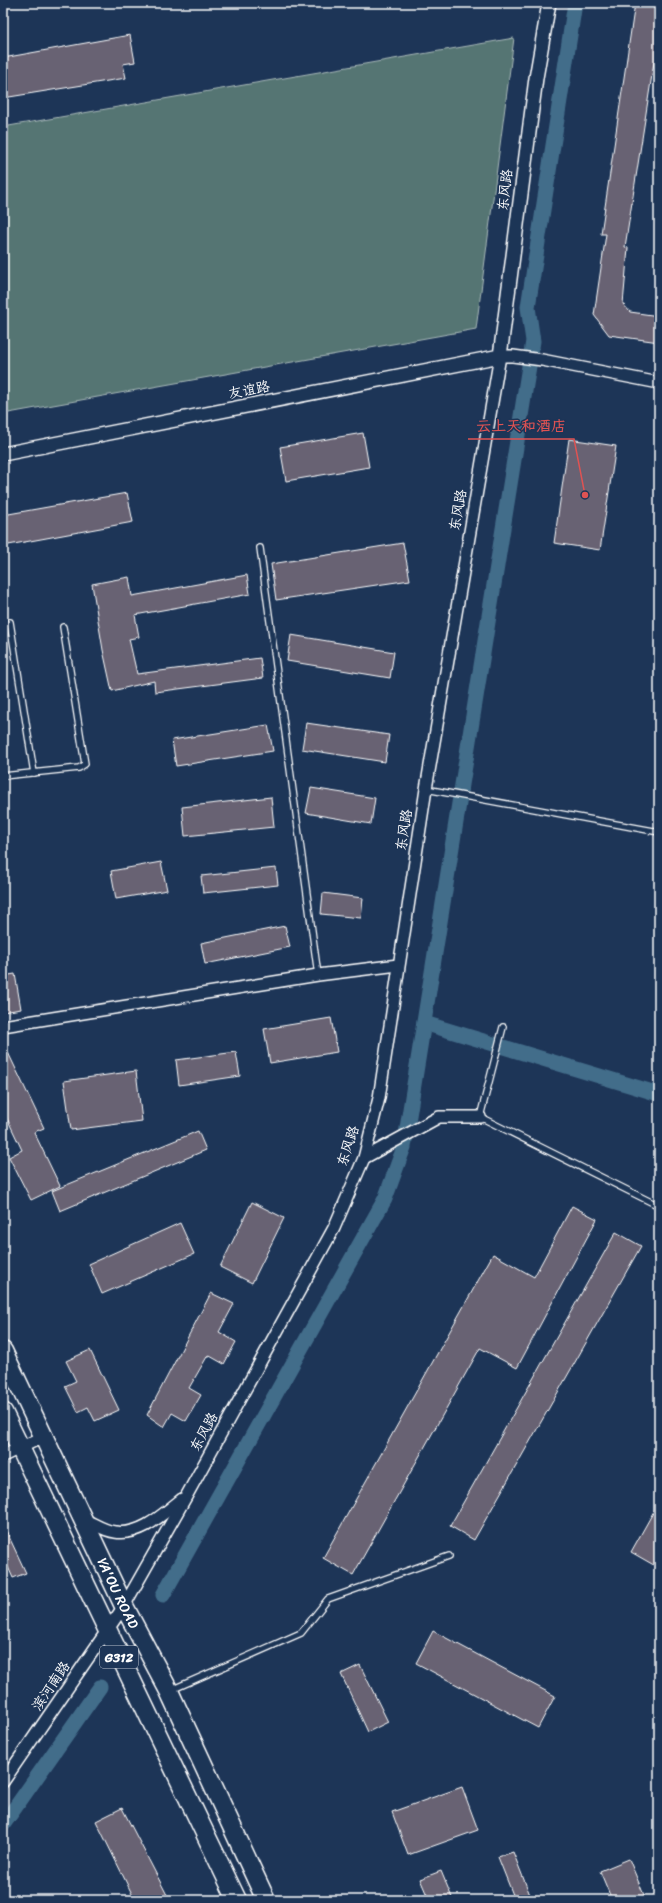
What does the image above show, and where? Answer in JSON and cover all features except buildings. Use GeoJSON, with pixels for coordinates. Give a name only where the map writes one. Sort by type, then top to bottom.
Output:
{"type":"FeatureCollection","features":[{"type":"Feature","properties":{"kind":"highway","name":"YA'OU ROAD"},"geometry":{"type":"LineString","coordinates":[[3,1351],[45,1436],[124,1606],[169,1691],[266,1900]]}},
{"type":"Feature","properties":{"kind":"highway","name":"YA'OU ROAD"},"geometry":{"type":"LineString","coordinates":[[3,1412],[106,1631],[237,1900]]}},
{"type":"Feature","properties":{"kind":"street","name":"东风路"},"geometry":{"type":"LineString","coordinates":[[124,1606],[334,1228],[364,1158],[379,1098],[398,965],[426,789],[507,356],[536,78],[549,3]]}},
{"type":"Feature","properties":{"kind":"street"},"geometry":{"type":"LineString","coordinates":[[507,356],[542,360],[659,383]]}},
{"type":"Feature","properties":{"kind":"street","name":"友谊路"},"geometry":{"type":"LineString","coordinates":[[3,454],[507,356]]}},
{"type":"Feature","properties":{"kind":"street"},"geometry":{"type":"LineString","coordinates":[[3,1026],[318,975],[398,965]]}},
{"type":"Feature","properties":{"kind":"street"},"geometry":{"type":"LineString","coordinates":[[364,1158],[439,1117],[480,1117]]}},
{"type":"Feature","properties":{"kind":"street"},"geometry":{"type":"LineString","coordinates":[[3,1456],[45,1436]]}},
{"type":"Feature","properties":{"kind":"street"},"geometry":{"type":"LineString","coordinates":[[83,1519],[113,1532],[126,1532],[139,1529],[158,1518],[187,1495]]}},
{"type":"Feature","properties":{"kind":"street","name":"滨河南路"},"geometry":{"type":"LineString","coordinates":[[3,1782],[124,1606]]}},
{"type":"Feature","properties":{"kind":"lane"},"geometry":{"type":"LineString","coordinates":[[260,548],[318,975]]}},
{"type":"Feature","properties":{"kind":"lane"},"geometry":{"type":"LineString","coordinates":[[10,622],[34,773]]}},
{"type":"Feature","properties":{"kind":"lane"},"geometry":{"type":"LineString","coordinates":[[3,776],[79,768],[85,764],[64,627]]}},
{"type":"Feature","properties":{"kind":"lane"},"geometry":{"type":"LineString","coordinates":[[426,789],[659,832]]}},
{"type":"Feature","properties":{"kind":"lane"},"geometry":{"type":"LineString","coordinates":[[503,1027],[480,1117],[659,1206]]}},
{"type":"Feature","properties":{"kind":"lane"},"geometry":{"type":"LineString","coordinates":[[169,1691],[301,1633],[328,1599],[449,1556]]}},
{"type":"Feature","properties":{"kind":"green space"},"geometry":{"type":"Polygon","coordinates":[[[514,38],[476,329],[3,414],[3,127],[514,38]]]}},
{"type":"Feature","properties":{"kind":"waterway"},"geometry":{"type":"LineString","coordinates":[[163,1595],[385,1199],[404,1147],[533,341],[528,307],[575,3]]}},
{"type":"Feature","properties":{"kind":"waterway"},"geometry":{"type":"LineString","coordinates":[[424,1023],[659,1094]]}},
{"type":"Feature","properties":{"kind":"waterway"},"geometry":{"type":"LineString","coordinates":[[3,1825],[100,1687]]}},
{"type":"Feature","properties":{"kind":"place","name":"云上天和酒店"},"geometry":{"type":"Point","coordinates":[585,495]}}]}
